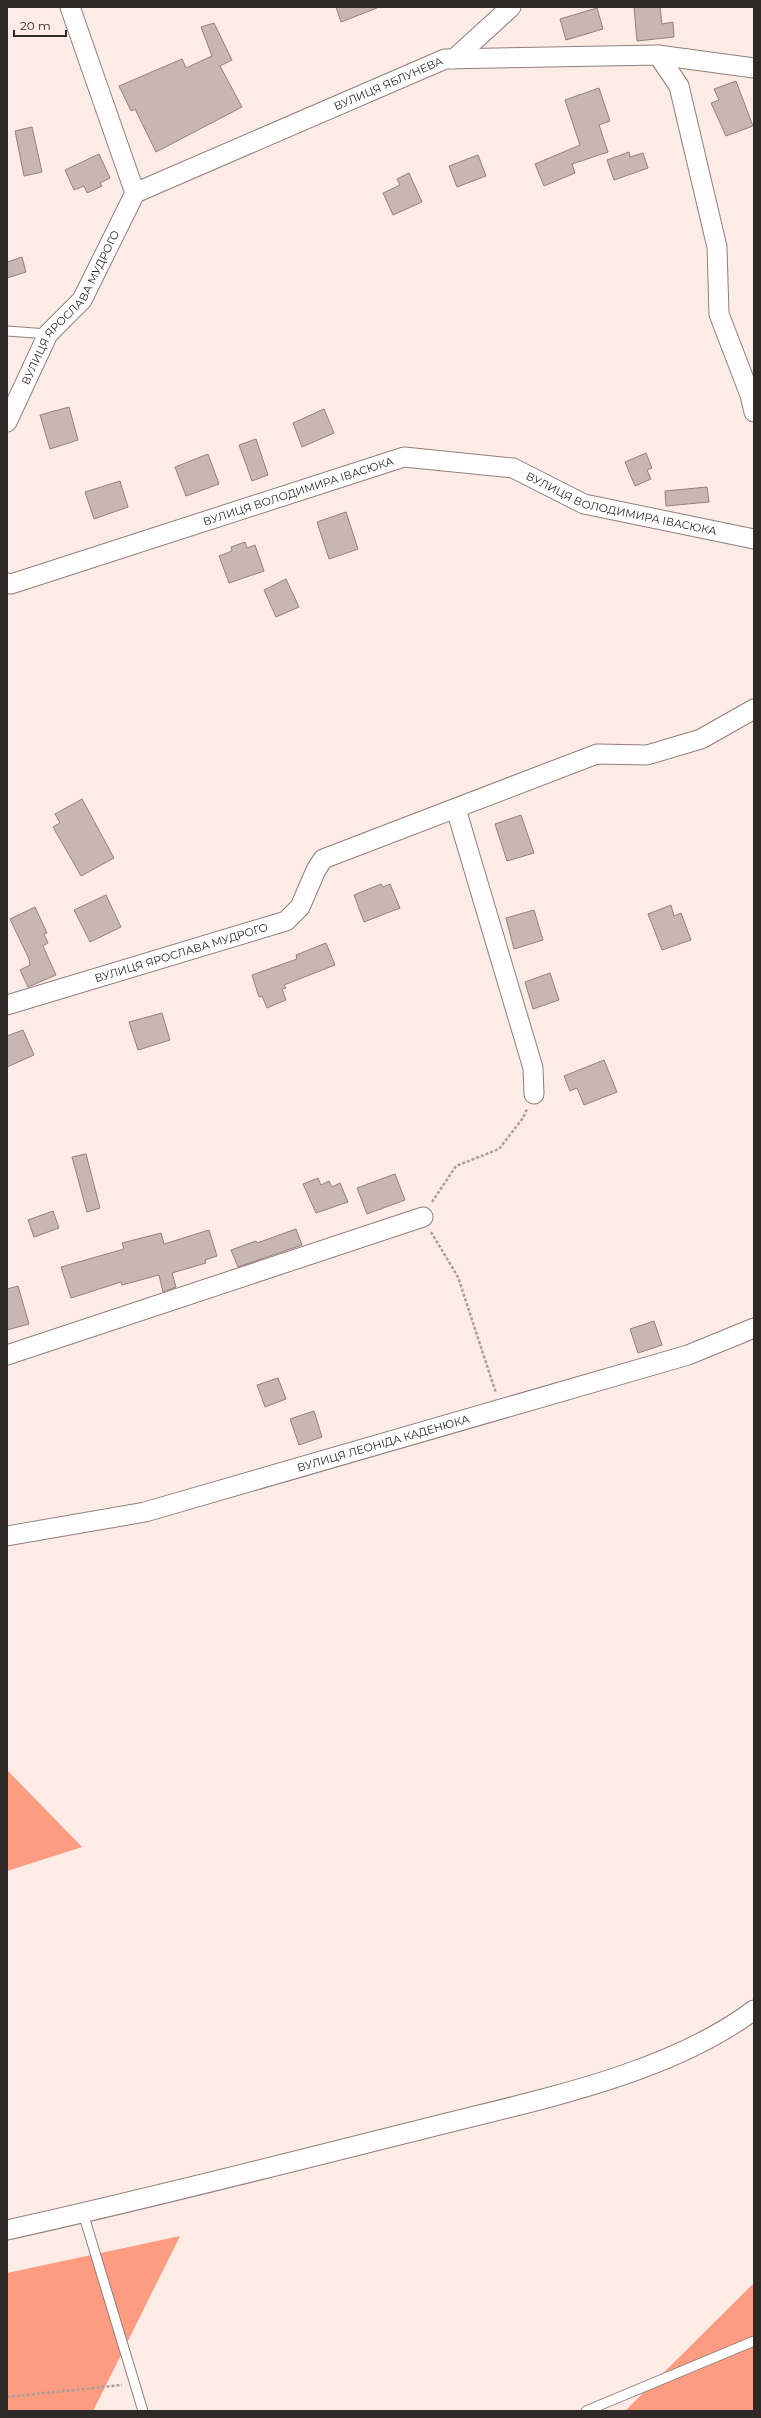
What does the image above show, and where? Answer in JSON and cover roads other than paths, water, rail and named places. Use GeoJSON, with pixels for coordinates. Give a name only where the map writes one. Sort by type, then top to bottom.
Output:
{"type":"FeatureCollection","features":[{"type":"Feature","properties":{"kind":"street"},"geometry":{"type":"LineString","coordinates":[[70,7],[135,194]]}},
{"type":"Feature","properties":{"kind":"street"},"geometry":{"type":"LineString","coordinates":[[454,59],[511,7]]}},
{"type":"Feature","properties":{"kind":"street"},"geometry":{"type":"LineString","coordinates":[[658,55],[679,86],[717,247],[719,314],[750,395],[754,412]]}},
{"type":"Feature","properties":{"kind":"street","name":"ВУЛИЦЯ ЯБЛУНЕВА"},"geometry":{"type":"LineString","coordinates":[[135,194],[445,59],[658,55],[754,68]]}},
{"type":"Feature","properties":{"kind":"street","name":"ВУЛИЦЯ ЯРОСЛАВА МУДРОГО"},"geometry":{"type":"LineString","coordinates":[[7,422],[48,334],[82,300],[135,194]]}},
{"type":"Feature","properties":{"kind":"street","name":"ВУЛИЦЯ ВОЛОДИМИРА ІВАСЮКА"},"geometry":{"type":"LineString","coordinates":[[7,583],[11,584],[116,552],[404,457],[513,468],[584,504],[754,539]]}},
{"type":"Feature","properties":{"kind":"street"},"geometry":{"type":"LineString","coordinates":[[534,1094],[533,1068],[456,809],[597,754],[647,755],[701,739],[754,709]]}},
{"type":"Feature","properties":{"kind":"street","name":"ВУЛИЦЯ ЯРОСЛАВА МУДРОГО"},"geometry":{"type":"LineString","coordinates":[[7,1006],[286,921],[300,907],[316,870],[323,858],[456,809]]}},
{"type":"Feature","properties":{"kind":"street"},"geometry":{"type":"LineString","coordinates":[[7,1355],[422,1217]]}},
{"type":"Feature","properties":{"kind":"street","name":"ВУЛИЦЯ ЛЕОНІДА КАДЕНЮКА"},"geometry":{"type":"LineString","coordinates":[[7,1536],[145,1512],[688,1355],[754,1328]]}},
{"type":"Feature","properties":{"kind":"street"},"geometry":{"type":"LineString","coordinates":[[7,2230],[83,2213],[584,2087],[681,2051],[729,2029],[754,2010]]}},
{"type":"Feature","properties":{"kind":"lane"},"geometry":{"type":"LineString","coordinates":[[7,331],[48,334]]}},
{"type":"Feature","properties":{"kind":"lane"},"geometry":{"type":"LineString","coordinates":[[83,2213],[143,2411]]}},
{"type":"Feature","properties":{"kind":"lane"},"geometry":{"type":"LineString","coordinates":[[586,2411],[754,2341]]}}]}
